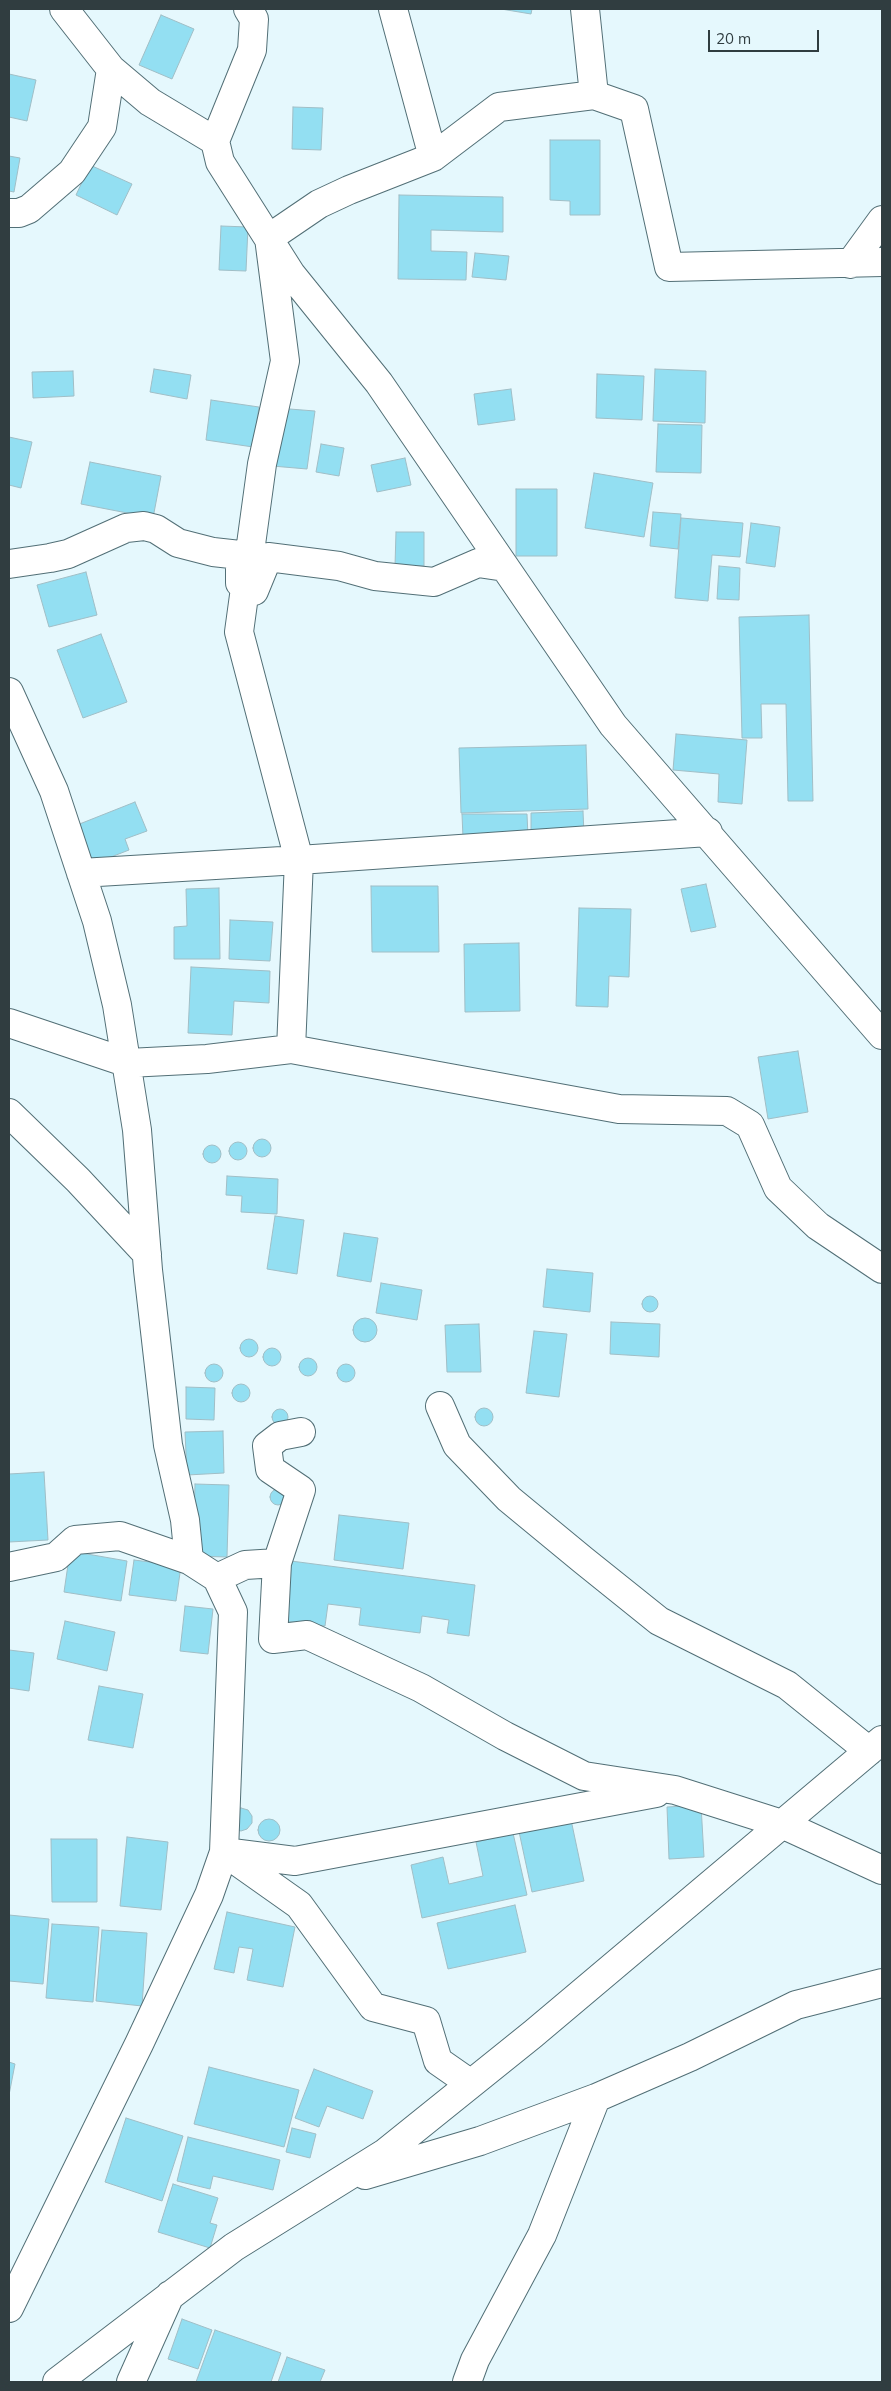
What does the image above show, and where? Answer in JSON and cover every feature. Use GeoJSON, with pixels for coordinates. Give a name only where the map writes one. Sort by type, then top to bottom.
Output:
{"type":"FeatureCollection","features":[{"type":"Feature","properties":{"kind":"street"},"geometry":{"type":"LineString","coordinates":[[64,9],[111,69],[150,102],[215,141]]}},
{"type":"Feature","properties":{"kind":"street"},"geometry":{"type":"LineString","coordinates":[[248,9],[254,19],[252,50],[215,141],[220,162],[291,274],[379,383],[613,725],[708,832],[882,1035]]}},
{"type":"Feature","properties":{"kind":"street"},"geometry":{"type":"LineString","coordinates":[[393,9],[433,157]]}},
{"type":"Feature","properties":{"kind":"street"},"geometry":{"type":"LineString","coordinates":[[585,9],[594,95]]}},
{"type":"Feature","properties":{"kind":"street"},"geometry":{"type":"LineString","coordinates":[[9,213],[19,214],[29,209],[72,172],[102,127],[111,69]]}},
{"type":"Feature","properties":{"kind":"street"},"geometry":{"type":"LineString","coordinates":[[269,238],[319,204],[348,190],[433,157],[499,107],[594,95],[634,109],[669,267],[882,262]]}},
{"type":"Feature","properties":{"kind":"street"},"geometry":{"type":"LineString","coordinates":[[850,264],[882,220]]}},
{"type":"Feature","properties":{"kind":"street"},"geometry":{"type":"LineString","coordinates":[[239,632],[262,464],[285,360],[269,238]]}},
{"type":"Feature","properties":{"kind":"street"},"geometry":{"type":"LineString","coordinates":[[9,564],[68,554],[126,528],[144,526],[156,529],[178,543],[213,552],[240,556],[239,632],[299,860],[291,1048]]}},
{"type":"Feature","properties":{"kind":"street"},"geometry":{"type":"LineString","coordinates":[[239,632],[268,557],[339,566],[375,576],[434,582],[478,563],[505,567]]}},
{"type":"Feature","properties":{"kind":"street"},"geometry":{"type":"LineString","coordinates":[[9,692],[54,791],[96,920],[115,995],[128,1063],[137,1130],[147,1254],[168,1445],[186,1520],[188,1560]]}},
{"type":"Feature","properties":{"kind":"street"},"geometry":{"type":"LineString","coordinates":[[81,873],[708,832]]}},
{"type":"Feature","properties":{"kind":"street"},"geometry":{"type":"LineString","coordinates":[[9,1023],[128,1063],[207,1059],[291,1048],[619,1109],[727,1111],[750,1125],[778,1188],[818,1226],[882,1269]]}},
{"type":"Feature","properties":{"kind":"street"},"geometry":{"type":"LineString","coordinates":[[9,1113],[78,1180],[147,1254]]}},
{"type":"Feature","properties":{"kind":"street"},"geometry":{"type":"LineString","coordinates":[[57,2382],[234,2247],[385,2153],[471,2084],[876,1746],[787,1685],[658,1621],[509,1499],[457,1445],[440,1406]]}},
{"type":"Feature","properties":{"kind":"street"},"geometry":{"type":"LineString","coordinates":[[301,1432],[280,1436],[267,1446],[270,1469],[301,1490],[277,1564],[273,1639],[307,1635],[421,1688],[505,1736],[584,1776],[675,1790],[782,1824],[882,1870]]}},
{"type":"Feature","properties":{"kind":"street"},"geometry":{"type":"LineString","coordinates":[[9,1567],[56,1557],[75,1540],[120,1536],[188,1560],[217,1578],[233,1612],[224,1852],[209,1895],[9,2308]]}},
{"type":"Feature","properties":{"kind":"street"},"geometry":{"type":"LineString","coordinates":[[217,1578],[245,1565],[277,1564]]}},
{"type":"Feature","properties":{"kind":"street"},"geometry":{"type":"LineString","coordinates":[[224,1852],[295,1861],[675,1790]]}},
{"type":"Feature","properties":{"kind":"street"},"geometry":{"type":"LineString","coordinates":[[224,1852],[299,1906],[373,2007],[426,2021],[438,2061],[471,2084]]}},
{"type":"Feature","properties":{"kind":"street"},"geometry":{"type":"LineString","coordinates":[[337,2183],[480,2141],[596,2098],[690,2056],[796,2004],[882,1982]]}},
{"type":"Feature","properties":{"kind":"street"},"geometry":{"type":"LineString","coordinates":[[467,2382],[475,2360],[542,2234],[596,2098]]}},
{"type":"Feature","properties":{"kind":"street"},"geometry":{"type":"LineString","coordinates":[[9,2260],[35,2254]]}},
{"type":"Feature","properties":{"kind":"street"},"geometry":{"type":"LineString","coordinates":[[131,2382],[170,2295]]}},
{"type":"Feature","properties":{"kind":"building"},"geometry":{"type":"Polygon","coordinates":[[[501,9],[532,9],[531,14],[501,9]]]}},
{"type":"Feature","properties":{"kind":"building"},"geometry":{"type":"Polygon","coordinates":[[[161,15],[194,29],[172,79],[139,65],[161,15]]]}},
{"type":"Feature","properties":{"kind":"building"},"geometry":{"type":"Polygon","coordinates":[[[9,74],[36,80],[27,121],[9,117],[9,74]]]}},
{"type":"Feature","properties":{"kind":"building"},"geometry":{"type":"Polygon","coordinates":[[[293,107],[323,108],[321,150],[292,149],[293,107]]]}},
{"type":"Feature","properties":{"kind":"building"},"geometry":{"type":"Polygon","coordinates":[[[550,140],[600,140],[600,215],[570,215],[570,201],[550,200],[550,140]]]}},
{"type":"Feature","properties":{"kind":"building"},"geometry":{"type":"Polygon","coordinates":[[[9,156],[20,158],[14,192],[9,191],[9,156]]]}},
{"type":"Feature","properties":{"kind":"building"},"geometry":{"type":"Polygon","coordinates":[[[90,165],[132,184],[117,215],[76,195],[90,165]]]}},
{"type":"Feature","properties":{"kind":"building"},"geometry":{"type":"Polygon","coordinates":[[[399,195],[503,197],[503,232],[431,230],[431,251],[467,252],[466,280],[398,279],[399,195]]]}},
{"type":"Feature","properties":{"kind":"building"},"geometry":{"type":"Polygon","coordinates":[[[221,226],[248,227],[246,271],[219,270],[221,226]]]}},
{"type":"Feature","properties":{"kind":"building"},"geometry":{"type":"Polygon","coordinates":[[[475,253],[509,256],[506,280],[472,277],[475,253]]]}},
{"type":"Feature","properties":{"kind":"building"},"geometry":{"type":"Polygon","coordinates":[[[154,369],[191,375],[187,399],[150,392],[154,369]]]}},
{"type":"Feature","properties":{"kind":"building"},"geometry":{"type":"Polygon","coordinates":[[[655,369],[706,371],[705,423],[653,421],[655,369]]]}},
{"type":"Feature","properties":{"kind":"building"},"geometry":{"type":"Polygon","coordinates":[[[73,371],[74,396],[33,398],[32,372],[73,371]]]}},
{"type":"Feature","properties":{"kind":"building"},"geometry":{"type":"Polygon","coordinates":[[[597,374],[644,376],[642,420],[596,418],[597,374]]]}},
{"type":"Feature","properties":{"kind":"building"},"geometry":{"type":"Polygon","coordinates":[[[511,389],[515,420],[478,425],[474,394],[511,389]]]}},
{"type":"Feature","properties":{"kind":"building"},"geometry":{"type":"Polygon","coordinates":[[[211,400],[259,407],[253,447],[206,440],[211,400]]]}},
{"type":"Feature","properties":{"kind":"building"},"geometry":{"type":"Polygon","coordinates":[[[277,408],[315,411],[307,469],[272,466],[277,408]]]}},
{"type":"Feature","properties":{"kind":"building"},"geometry":{"type":"Polygon","coordinates":[[[658,424],[702,425],[701,473],[656,472],[658,424]]]}},
{"type":"Feature","properties":{"kind":"building"},"geometry":{"type":"Polygon","coordinates":[[[9,437],[32,442],[21,488],[9,485],[9,437]]]}},
{"type":"Feature","properties":{"kind":"building"},"geometry":{"type":"Polygon","coordinates":[[[321,444],[344,448],[339,476],[316,472],[321,444]]]}},
{"type":"Feature","properties":{"kind":"building"},"geometry":{"type":"Polygon","coordinates":[[[405,458],[411,485],[377,492],[371,465],[405,458]]]}},
{"type":"Feature","properties":{"kind":"building"},"geometry":{"type":"Polygon","coordinates":[[[90,462],[161,476],[153,518],[81,504],[90,462]]]}},
{"type":"Feature","properties":{"kind":"building"},"geometry":{"type":"Polygon","coordinates":[[[594,473],[653,483],[644,537],[585,528],[594,473]]]}},
{"type":"Feature","properties":{"kind":"building"},"geometry":{"type":"Polygon","coordinates":[[[516,489],[557,489],[557,556],[516,556],[516,489]]]}},
{"type":"Feature","properties":{"kind":"building"},"geometry":{"type":"Polygon","coordinates":[[[653,512],[681,514],[678,549],[650,546],[653,512]]]}},
{"type":"Feature","properties":{"kind":"building"},"geometry":{"type":"Polygon","coordinates":[[[681,518],[743,523],[740,557],[712,555],[708,601],[675,598],[681,518]]]}},
{"type":"Feature","properties":{"kind":"building"},"geometry":{"type":"Polygon","coordinates":[[[751,523],[780,527],[775,567],[746,563],[751,523]]]}},
{"type":"Feature","properties":{"kind":"building"},"geometry":{"type":"Polygon","coordinates":[[[396,532],[424,532],[424,566],[395,566],[396,532]]]}},
{"type":"Feature","properties":{"kind":"building"},"geometry":{"type":"Polygon","coordinates":[[[719,566],[740,568],[739,600],[717,599],[719,566]]]}},
{"type":"Feature","properties":{"kind":"building"},"geometry":{"type":"Polygon","coordinates":[[[86,572],[97,615],[49,627],[37,585],[86,572]]]}},
{"type":"Feature","properties":{"kind":"building"},"geometry":{"type":"Polygon","coordinates":[[[809,615],[813,801],[788,801],[786,704],[761,704],[762,738],[742,738],[739,617],[809,615]]]}},
{"type":"Feature","properties":{"kind":"building"},"geometry":{"type":"Polygon","coordinates":[[[101,634],[127,702],[83,718],[57,650],[101,634]]]}},
{"type":"Feature","properties":{"kind":"building"},"geometry":{"type":"Polygon","coordinates":[[[676,734],[747,740],[742,804],[718,802],[719,774],[673,770],[676,734]]]}},
{"type":"Feature","properties":{"kind":"building"},"geometry":{"type":"Polygon","coordinates":[[[586,745],[588,809],[461,813],[459,748],[586,745]]]}},
{"type":"Feature","properties":{"kind":"building"},"geometry":{"type":"Polygon","coordinates":[[[135,802],[147,831],[125,839],[129,850],[93,864],[77,825],[135,802]]]}},
{"type":"Feature","properties":{"kind":"building"},"geometry":{"type":"Polygon","coordinates":[[[583,811],[584,834],[531,836],[531,813],[583,811]]]}},
{"type":"Feature","properties":{"kind":"building"},"geometry":{"type":"Polygon","coordinates":[[[462,814],[527,814],[528,837],[463,838],[462,814]]]}},
{"type":"Feature","properties":{"kind":"building"},"geometry":{"type":"Polygon","coordinates":[[[706,884],[716,927],[691,932],[681,889],[706,884]]]}},
{"type":"Feature","properties":{"kind":"building"},"geometry":{"type":"Polygon","coordinates":[[[371,886],[438,886],[439,952],[372,952],[371,886]]]}},
{"type":"Feature","properties":{"kind":"building"},"geometry":{"type":"Polygon","coordinates":[[[219,888],[220,959],[174,959],[174,927],[187,926],[186,889],[219,888]]]}},
{"type":"Feature","properties":{"kind":"building"},"geometry":{"type":"Polygon","coordinates":[[[579,908],[631,909],[629,977],[609,976],[608,1007],[576,1006],[579,908]]]}},
{"type":"Feature","properties":{"kind":"building"},"geometry":{"type":"Polygon","coordinates":[[[230,920],[273,922],[270,961],[229,959],[230,920]]]}},
{"type":"Feature","properties":{"kind":"building"},"geometry":{"type":"Polygon","coordinates":[[[519,943],[520,1011],[465,1012],[464,944],[519,943]]]}},
{"type":"Feature","properties":{"kind":"building"},"geometry":{"type":"Polygon","coordinates":[[[191,967],[270,971],[269,1003],[234,1001],[232,1035],[188,1033],[191,967]]]}},
{"type":"Feature","properties":{"kind":"building"},"geometry":{"type":"Polygon","coordinates":[[[798,1051],[808,1112],[768,1119],[758,1057],[798,1051]]]}},
{"type":"Feature","properties":{"kind":"building"},"geometry":{"type":"Polygon","coordinates":[[[262,1139],[268,1142],[271,1148],[268,1154],[262,1157],[256,1154],[253,1148],[256,1142],[262,1139]]]}},
{"type":"Feature","properties":{"kind":"building"},"geometry":{"type":"Polygon","coordinates":[[[238,1142],[244,1145],[247,1151],[244,1157],[238,1160],[232,1157],[229,1151],[232,1145],[238,1142]]]}},
{"type":"Feature","properties":{"kind":"building"},"geometry":{"type":"Polygon","coordinates":[[[212,1145],[218,1148],[221,1154],[218,1160],[212,1163],[206,1160],[203,1154],[206,1148],[212,1145]]]}},
{"type":"Feature","properties":{"kind":"building"},"geometry":{"type":"Polygon","coordinates":[[[227,1176],[278,1179],[277,1214],[241,1212],[242,1196],[226,1195],[227,1176]]]}},
{"type":"Feature","properties":{"kind":"building"},"geometry":{"type":"Polygon","coordinates":[[[275,1216],[304,1220],[297,1274],[267,1269],[275,1216]]]}},
{"type":"Feature","properties":{"kind":"building"},"geometry":{"type":"Polygon","coordinates":[[[344,1233],[378,1238],[371,1282],[337,1276],[344,1233]]]}},
{"type":"Feature","properties":{"kind":"building"},"geometry":{"type":"Polygon","coordinates":[[[547,1269],[593,1273],[590,1312],[543,1307],[547,1269]]]}},
{"type":"Feature","properties":{"kind":"building"},"geometry":{"type":"Polygon","coordinates":[[[381,1283],[422,1290],[417,1320],[376,1313],[381,1283]]]}},
{"type":"Feature","properties":{"kind":"building"},"geometry":{"type":"Polygon","coordinates":[[[647,1296],[653,1296],[658,1301],[656,1310],[647,1312],[642,1307],[642,1301],[647,1296]]]}},
{"type":"Feature","properties":{"kind":"building"},"geometry":{"type":"Polygon","coordinates":[[[365,1318],[374,1321],[377,1330],[374,1339],[365,1342],[356,1339],[353,1330],[356,1321],[365,1318]]]}},
{"type":"Feature","properties":{"kind":"building"},"geometry":{"type":"Polygon","coordinates":[[[611,1322],[660,1324],[659,1357],[610,1354],[611,1322]]]}},
{"type":"Feature","properties":{"kind":"building"},"geometry":{"type":"Polygon","coordinates":[[[479,1324],[481,1372],[447,1372],[445,1325],[479,1324]]]}},
{"type":"Feature","properties":{"kind":"building"},"geometry":{"type":"Polygon","coordinates":[[[534,1331],[567,1334],[559,1397],[526,1393],[534,1331]]]}},
{"type":"Feature","properties":{"kind":"building"},"geometry":{"type":"Polygon","coordinates":[[[249,1339],[255,1342],[258,1348],[255,1354],[249,1357],[243,1354],[240,1348],[243,1342],[249,1339]]]}},
{"type":"Feature","properties":{"kind":"building"},"geometry":{"type":"Polygon","coordinates":[[[272,1348],[278,1351],[281,1357],[278,1363],[272,1366],[266,1363],[263,1357],[266,1351],[272,1348]]]}},
{"type":"Feature","properties":{"kind":"building"},"geometry":{"type":"Polygon","coordinates":[[[308,1358],[314,1361],[317,1367],[314,1373],[308,1376],[302,1373],[299,1367],[302,1361],[308,1358]]]}},
{"type":"Feature","properties":{"kind":"building"},"geometry":{"type":"Polygon","coordinates":[[[214,1364],[220,1367],[223,1373],[220,1379],[214,1382],[208,1379],[205,1373],[208,1367],[214,1364]]]}},
{"type":"Feature","properties":{"kind":"building"},"geometry":{"type":"Polygon","coordinates":[[[346,1364],[352,1367],[355,1373],[352,1379],[346,1382],[340,1379],[337,1373],[340,1367],[346,1364]]]}},
{"type":"Feature","properties":{"kind":"building"},"geometry":{"type":"Polygon","coordinates":[[[241,1384],[247,1387],[250,1393],[247,1399],[241,1402],[235,1399],[232,1393],[235,1387],[241,1384]]]}},
{"type":"Feature","properties":{"kind":"building"},"geometry":{"type":"Polygon","coordinates":[[[186,1387],[215,1388],[214,1420],[186,1419],[186,1387]]]}},
{"type":"Feature","properties":{"kind":"building"},"geometry":{"type":"Polygon","coordinates":[[[484,1408],[490,1411],[493,1417],[490,1423],[484,1426],[478,1423],[475,1417],[478,1411],[484,1408]]]}},
{"type":"Feature","properties":{"kind":"building"},"geometry":{"type":"Polygon","coordinates":[[[277,1409],[283,1409],[288,1414],[286,1423],[277,1425],[272,1420],[272,1414],[277,1409]]]}},
{"type":"Feature","properties":{"kind":"building"},"geometry":{"type":"Polygon","coordinates":[[[223,1431],[224,1473],[187,1475],[185,1432],[223,1431]]]}},
{"type":"Feature","properties":{"kind":"building"},"geometry":{"type":"Polygon","coordinates":[[[44,1472],[48,1540],[9,1542],[9,1474],[44,1472]]]}},
{"type":"Feature","properties":{"kind":"building"},"geometry":{"type":"Polygon","coordinates":[[[195,1484],[229,1485],[227,1557],[193,1556],[195,1484]]]}},
{"type":"Feature","properties":{"kind":"building"},"geometry":{"type":"Polygon","coordinates":[[[275,1489],[281,1489],[286,1494],[284,1503],[275,1505],[270,1500],[270,1494],[275,1489]]]}},
{"type":"Feature","properties":{"kind":"building"},"geometry":{"type":"Polygon","coordinates":[[[339,1515],[409,1523],[403,1569],[334,1560],[339,1515]]]}},
{"type":"Feature","properties":{"kind":"building"},"geometry":{"type":"Polygon","coordinates":[[[70,1551],[127,1561],[121,1601],[64,1592],[70,1551]]]}},
{"type":"Feature","properties":{"kind":"building"},"geometry":{"type":"Polygon","coordinates":[[[134,1560],[181,1566],[176,1601],[129,1595],[134,1560]]]}},
{"type":"Feature","properties":{"kind":"building"},"geometry":{"type":"Polygon","coordinates":[[[291,1561],[475,1585],[469,1636],[447,1633],[449,1620],[422,1616],[420,1633],[359,1625],[361,1608],[328,1604],[325,1626],[282,1621],[291,1561]]]}},
{"type":"Feature","properties":{"kind":"building"},"geometry":{"type":"Polygon","coordinates":[[[185,1606],[213,1609],[208,1654],[180,1651],[185,1606]]]}},
{"type":"Feature","properties":{"kind":"building"},"geometry":{"type":"Polygon","coordinates":[[[65,1621],[115,1632],[107,1671],[57,1659],[65,1621]]]}},
{"type":"Feature","properties":{"kind":"building"},"geometry":{"type":"Polygon","coordinates":[[[9,1650],[34,1653],[29,1691],[9,1688],[9,1650]]]}},
{"type":"Feature","properties":{"kind":"building"},"geometry":{"type":"Polygon","coordinates":[[[99,1686],[143,1694],[133,1748],[88,1740],[99,1686]]]}},
{"type":"Feature","properties":{"kind":"building"},"geometry":{"type":"Polygon","coordinates":[[[701,1805],[704,1857],[669,1859],[667,1807],[701,1805]]]}},
{"type":"Feature","properties":{"kind":"building"},"geometry":{"type":"Polygon","coordinates":[[[241,1808],[248,1810],[252,1816],[252,1823],[247,1829],[241,1831],[234,1829],[234,1810],[241,1808]]]}},
{"type":"Feature","properties":{"kind":"building"},"geometry":{"type":"Polygon","coordinates":[[[570,1815],[584,1881],[532,1892],[518,1827],[570,1815]]]}},
{"type":"Feature","properties":{"kind":"building"},"geometry":{"type":"Polygon","coordinates":[[[269,1819],[277,1822],[280,1830],[277,1838],[269,1841],[261,1838],[258,1830],[261,1822],[269,1819]]]}},
{"type":"Feature","properties":{"kind":"building"},"geometry":{"type":"Polygon","coordinates":[[[513,1833],[527,1895],[422,1918],[411,1865],[443,1857],[449,1884],[483,1876],[476,1842],[513,1833]]]}},
{"type":"Feature","properties":{"kind":"building"},"geometry":{"type":"Polygon","coordinates":[[[127,1837],[168,1842],[161,1910],[120,1906],[127,1837]]]}},
{"type":"Feature","properties":{"kind":"building"},"geometry":{"type":"Polygon","coordinates":[[[51,1839],[97,1839],[97,1902],[52,1902],[51,1839]]]}},
{"type":"Feature","properties":{"kind":"building"},"geometry":{"type":"Polygon","coordinates":[[[515,1905],[526,1952],[448,1969],[437,1923],[515,1905]]]}},
{"type":"Feature","properties":{"kind":"building"},"geometry":{"type":"Polygon","coordinates":[[[227,1912],[295,1927],[283,1987],[247,1980],[253,1949],[239,1947],[234,1973],[214,1969],[227,1912]]]}},
{"type":"Feature","properties":{"kind":"building"},"geometry":{"type":"Polygon","coordinates":[[[9,1915],[49,1919],[43,1984],[9,1981],[9,1915]]]}},
{"type":"Feature","properties":{"kind":"building"},"geometry":{"type":"Polygon","coordinates":[[[52,1924],[99,1927],[93,2002],[46,1998],[52,1924]]]}},
{"type":"Feature","properties":{"kind":"building"},"geometry":{"type":"Polygon","coordinates":[[[102,1930],[147,1933],[142,2006],[96,2001],[102,1930]]]}},
{"type":"Feature","properties":{"kind":"building"},"geometry":{"type":"Polygon","coordinates":[[[9,2062],[15,2064],[9,2095],[9,2062]]]}},
{"type":"Feature","properties":{"kind":"building"},"geometry":{"type":"Polygon","coordinates":[[[209,2067],[299,2090],[284,2147],[194,2124],[209,2067]]]}},
{"type":"Feature","properties":{"kind":"building"},"geometry":{"type":"Polygon","coordinates":[[[314,2069],[373,2091],[363,2119],[327,2106],[319,2127],[295,2118],[314,2069]]]}},
{"type":"Feature","properties":{"kind":"building"},"geometry":{"type":"Polygon","coordinates":[[[126,2118],[183,2136],[162,2201],[105,2182],[126,2118]]]}},
{"type":"Feature","properties":{"kind":"building"},"geometry":{"type":"Polygon","coordinates":[[[292,2128],[316,2134],[310,2158],[286,2152],[292,2128]]]}},
{"type":"Feature","properties":{"kind":"building"},"geometry":{"type":"Polygon","coordinates":[[[188,2137],[280,2160],[273,2190],[213,2176],[210,2189],[177,2181],[188,2137]]]}},
{"type":"Feature","properties":{"kind":"building"},"geometry":{"type":"Polygon","coordinates":[[[173,2184],[218,2198],[210,2223],[217,2225],[210,2248],[158,2232],[173,2184]]]}},
{"type":"Feature","properties":{"kind":"building"},"geometry":{"type":"Polygon","coordinates":[[[182,2319],[212,2330],[198,2369],[168,2359],[182,2319]]]}},
{"type":"Feature","properties":{"kind":"building"},"geometry":{"type":"Polygon","coordinates":[[[215,2330],[281,2353],[271,2382],[196,2382],[215,2330]]]}},
{"type":"Feature","properties":{"kind":"building"},"geometry":{"type":"Polygon","coordinates":[[[287,2357],[325,2370],[320,2382],[278,2382],[287,2357]]]}}]}
